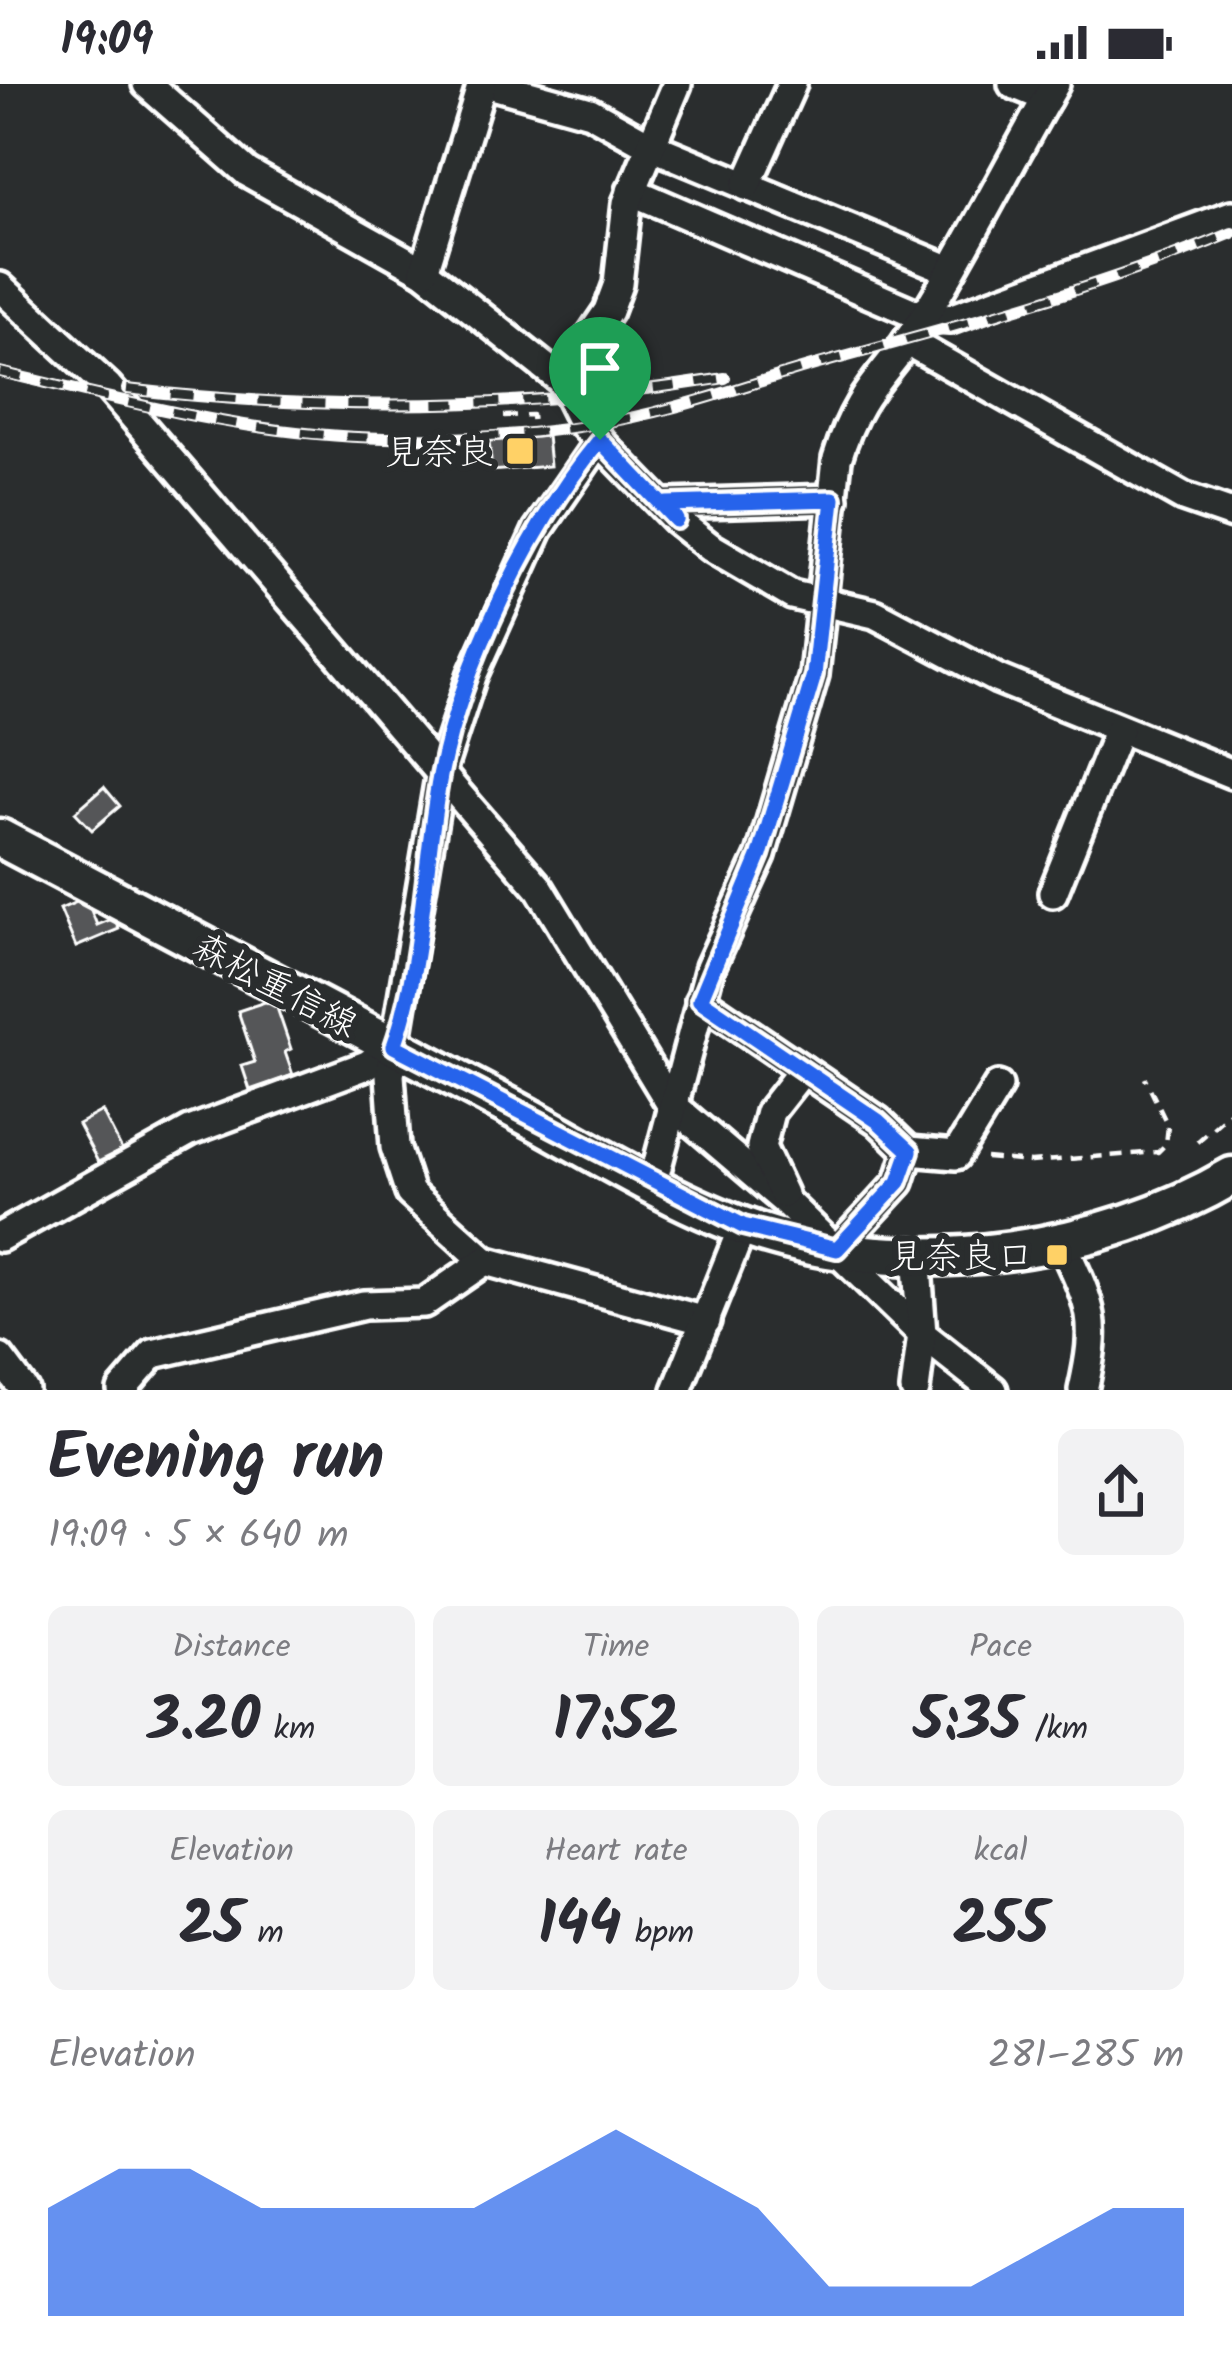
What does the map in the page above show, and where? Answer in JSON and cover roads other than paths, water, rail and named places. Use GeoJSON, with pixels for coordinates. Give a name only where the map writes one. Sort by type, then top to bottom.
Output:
{"type":"FeatureCollection","features":[{"type":"Feature","properties":{"kind":"main road","name":"森松重信線"},"geometry":{"type":"LineString","coordinates":[[0,838],[743,1226],[837,1249],[995,1252],[1062,1243],[1147,1220],[1232,1176]]}},
{"type":"Feature","properties":{"kind":"street"},"geometry":{"type":"LineString","coordinates":[[147,84],[247,172],[424,271],[561,380],[584,424],[676,520],[792,595],[875,614],[998,679],[1232,774]]}},
{"type":"Feature","properties":{"kind":"street"},"geometry":{"type":"LineString","coordinates":[[424,271],[485,84],[590,112],[651,146],[950,270]]}},
{"type":"Feature","properties":{"kind":"street"},"geometry":{"type":"LineString","coordinates":[[590,112],[597,84]]}},
{"type":"Feature","properties":{"kind":"street"},"geometry":{"type":"LineString","coordinates":[[561,380],[608,311],[618,284],[631,191],[676,84]]}},
{"type":"Feature","properties":{"kind":"street"},"geometry":{"type":"LineString","coordinates":[[746,186],[792,84]]}},
{"type":"Feature","properties":{"kind":"street"},"geometry":{"type":"LineString","coordinates":[[653,1182],[700,1000],[760,855],[814,675],[838,459],[855,410],[872,380],[915,329],[1051,91],[1013,84]]}},
{"type":"Feature","properties":{"kind":"street"},"geometry":{"type":"LineString","coordinates":[[631,191],[915,329],[1183,496],[1232,514]]}},
{"type":"Feature","properties":{"kind":"street"},"geometry":{"type":"LineString","coordinates":[[915,329],[1232,215]]}},
{"type":"Feature","properties":{"kind":"street"},"geometry":{"type":"LineString","coordinates":[[0,287],[108,387],[540,889],[670,1103],[786,1202],[922,1334],[992,1390]]}},
{"type":"Feature","properties":{"kind":"street"},"geometry":{"type":"LineString","coordinates":[[600,440],[538,530],[503,599],[441,771],[390,1075],[395,1147],[410,1193],[485,1261],[706,1321]]}},
{"type":"Feature","properties":{"kind":"street"},"geometry":{"type":"LineString","coordinates":[[676,520],[667,504],[833,499]]}},
{"type":"Feature","properties":{"kind":"street"},"geometry":{"type":"LineString","coordinates":[[1053,893],[1119,729]]}},
{"type":"Feature","properties":{"kind":"street"},"geometry":{"type":"LineString","coordinates":[[700,1000],[878,1121],[910,1151],[956,1155],[998,1086]]}},
{"type":"Feature","properties":{"kind":"street"},"geometry":{"type":"LineString","coordinates":[[0,1237],[190,1131],[367,1065],[394,1046]]}},
{"type":"Feature","properties":{"kind":"street"},"geometry":{"type":"LineString","coordinates":[[786,1202],[761,1147],[770,1112],[803,1070]]}},
{"type":"Feature","properties":{"kind":"street"},"geometry":{"type":"LineString","coordinates":[[837,1249],[899,1182],[910,1151]]}},
{"type":"Feature","properties":{"kind":"street"},"geometry":{"type":"LineString","coordinates":[[677,1390],[743,1226]]}},
{"type":"Feature","properties":{"kind":"street"},"geometry":{"type":"LineString","coordinates":[[1062,1243],[1084,1291],[1095,1331],[1082,1390]]}},
{"type":"Feature","properties":{"kind":"street"},"geometry":{"type":"LineString","coordinates":[[915,1390],[922,1334],[916,1253]]}},
{"type":"Feature","properties":{"kind":"street"},"geometry":{"type":"LineString","coordinates":[[122,1390],[153,1354],[364,1305],[424,1303],[485,1261]]}},
{"type":"Feature","properties":{"kind":"street"},"geometry":{"type":"LineString","coordinates":[[0,1358],[25,1390]]}},
{"type":"Feature","properties":{"kind":"railway"},"geometry":{"type":"LineString","coordinates":[[0,372],[191,416],[288,431],[422,438],[532,433],[605,423],[695,402],[1034,303],[1232,233]]}},
{"type":"Feature","properties":{"kind":"railway"},"geometry":{"type":"LineString","coordinates":[[127,389],[277,401],[426,404],[576,396],[725,378]]}},
{"type":"Feature","properties":{"kind":"place","name":"見奈良"},"geometry":{"type":"Point","coordinates":[520,451]}},
{"type":"Feature","properties":{"kind":"place","name":"見奈良口"},"geometry":{"type":"Point","coordinates":[1057,1255]}}]}
